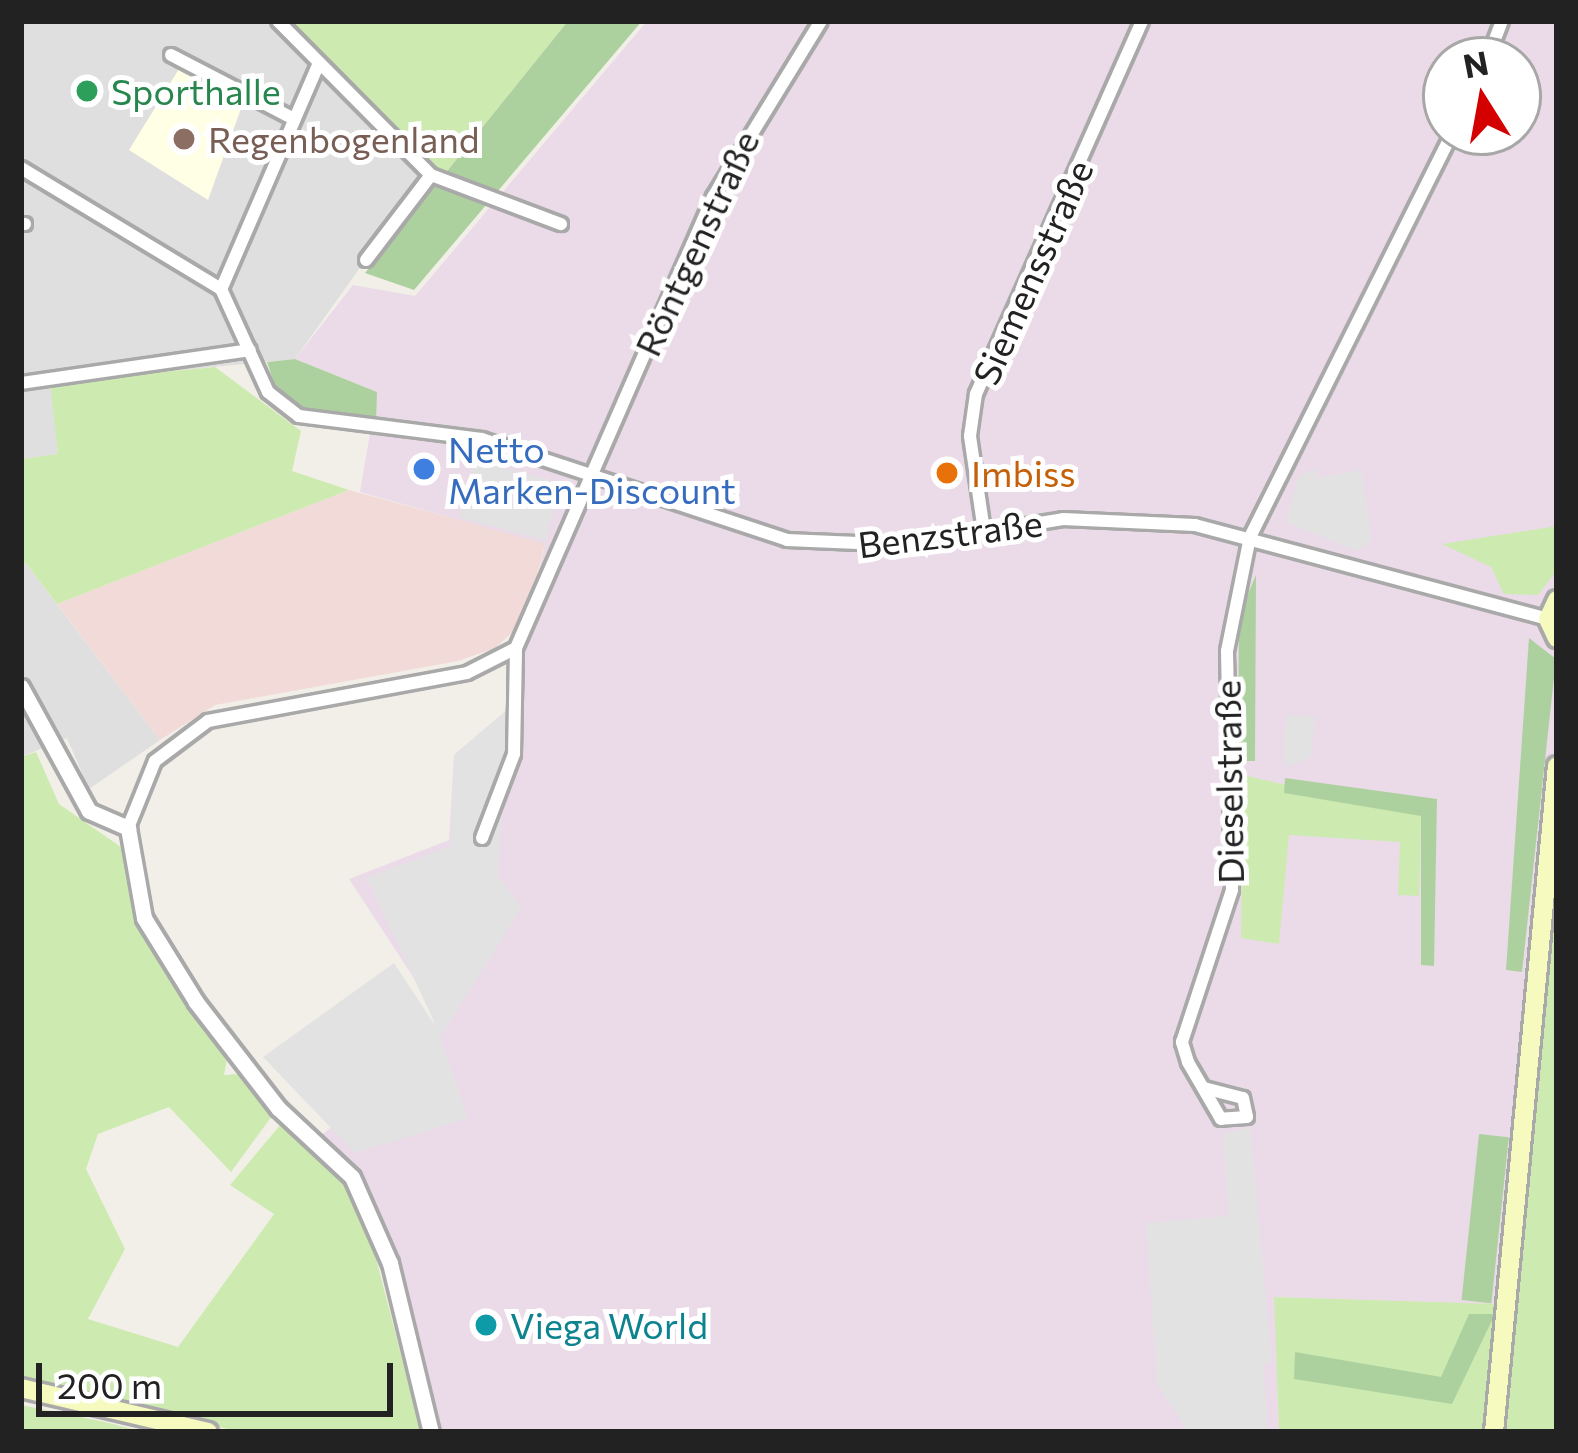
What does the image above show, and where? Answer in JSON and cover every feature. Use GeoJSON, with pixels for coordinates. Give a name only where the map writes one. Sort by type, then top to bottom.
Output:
{"type":"FeatureCollection","features":[{"type":"Feature","properties":{"kind":"main road"},"geometry":{"type":"LineString","coordinates":[[1557,599],[1548,619],[1557,638]]}},
{"type":"Feature","properties":{"kind":"main road"},"geometry":{"type":"LineString","coordinates":[[1495,1432],[1557,766]]}},
{"type":"Feature","properties":{"kind":"main road"},"geometry":{"type":"LineString","coordinates":[[21,1388],[208,1432]]}},
{"type":"Feature","properties":{"kind":"street"},"geometry":{"type":"LineString","coordinates":[[278,21],[431,176],[561,224]]}},
{"type":"Feature","properties":{"kind":"street","name":"Röntgenstraße"},"geometry":{"type":"LineString","coordinates":[[516,648],[713,197],[821,21]]}},
{"type":"Feature","properties":{"kind":"street","name":"Siemensstraße"},"geometry":{"type":"LineString","coordinates":[[984,532],[970,436],[976,394],[1142,21]]}},
{"type":"Feature","properties":{"kind":"street"},"geometry":{"type":"LineString","coordinates":[[171,55],[294,119]]}},
{"type":"Feature","properties":{"kind":"street"},"geometry":{"type":"LineString","coordinates":[[21,168],[220,289],[319,64]]}},
{"type":"Feature","properties":{"kind":"street"},"geometry":{"type":"LineString","coordinates":[[1250,537],[1441,156]]}},
{"type":"Feature","properties":{"kind":"street"},"geometry":{"type":"LineString","coordinates":[[366,260],[431,176]]}},
{"type":"Feature","properties":{"kind":"street","name":"Benzstraße"},"geometry":{"type":"LineString","coordinates":[[220,289],[268,392],[299,416],[482,439],[787,540],[864,547],[1136,520],[1250,537],[1548,619]]}},
{"type":"Feature","properties":{"kind":"street"},"geometry":{"type":"LineString","coordinates":[[21,383],[250,350]]}},
{"type":"Feature","properties":{"kind":"street","name":"Dieselstraße"},"geometry":{"type":"LineString","coordinates":[[1204,1088],[1182,1042],[1232,890],[1227,651],[1250,537]]}},
{"type":"Feature","properties":{"kind":"street"},"geometry":{"type":"LineString","coordinates":[[431,1432],[371,1213],[345,1167],[239,1060],[155,938],[128,828],[154,761],[208,722],[467,673],[516,648],[514,754],[482,838]]}},
{"type":"Feature","properties":{"kind":"street"},"geometry":{"type":"LineString","coordinates":[[21,687],[89,811],[128,828]]}},
{"type":"Feature","properties":{"kind":"shaded area"},"geometry":{"type":"Polygon","coordinates":[[[21,21],[286,21],[431,168],[295,359],[51,383],[58,454],[21,459],[21,21]]]}},
{"type":"Feature","properties":{"kind":"shaded area"},"geometry":{"type":"Polygon","coordinates":[[[647,21],[1557,21],[1557,834],[1514,1104],[1498,1305],[1275,1297],[1279,1432],[439,1432],[384,1223],[358,1169],[323,1134],[438,1036],[425,995],[349,879],[449,840],[454,755],[508,709],[545,544],[360,492],[377,392],[295,359],[353,285],[415,296],[647,21]]]}},
{"type":"Feature","properties":{"kind":"shaded area","name":"Regenbogenland"},"geometry":{"type":"Polygon","coordinates":[[[179,69],[243,103],[208,200],[129,150],[179,69]]]}},
{"type":"Feature","properties":{"kind":"shaded area"},"geometry":{"type":"Polygon","coordinates":[[[474,460],[561,483],[546,540],[459,517],[474,460]]]}},
{"type":"Feature","properties":{"kind":"shaded area"},"geometry":{"type":"Polygon","coordinates":[[[1315,469],[1318,478],[1361,470],[1372,540],[1357,551],[1286,522],[1299,476],[1315,469]]]}},
{"type":"Feature","properties":{"kind":"shaded area"},"geometry":{"type":"Polygon","coordinates":[[[349,490],[545,543],[527,619],[495,648],[458,661],[215,705],[160,740],[57,604],[349,490]]]}},
{"type":"Feature","properties":{"kind":"shaded area"},"geometry":{"type":"Polygon","coordinates":[[[21,557],[160,740],[89,789],[67,738],[21,757],[21,557]]]}},
{"type":"Feature","properties":{"kind":"shaded area"},"geometry":{"type":"Polygon","coordinates":[[[508,709],[498,877],[522,907],[440,1037],[468,1118],[355,1153],[263,1057],[394,963],[438,1030],[367,878],[451,846],[454,755],[508,709]]]}},
{"type":"Feature","properties":{"kind":"shaded area"},"geometry":{"type":"Polygon","coordinates":[[[1286,715],[1315,717],[1311,757],[1292,765],[1283,764],[1286,715]]]}},
{"type":"Feature","properties":{"kind":"shaded area"},"geometry":{"type":"Polygon","coordinates":[[[1250,1127],[1272,1362],[1263,1364],[1268,1432],[1189,1432],[1157,1385],[1146,1223],[1228,1216],[1224,1134],[1250,1127]]]}},
{"type":"Feature","properties":{"kind":"green space"},"geometry":{"type":"Polygon","coordinates":[[[286,21],[568,21],[443,176],[286,21]]]}},
{"type":"Feature","properties":{"kind":"green space"},"geometry":{"type":"Polygon","coordinates":[[[568,21],[642,21],[414,290],[365,273],[568,21]]]}},
{"type":"Feature","properties":{"kind":"green space"},"geometry":{"type":"Polygon","coordinates":[[[295,359],[377,392],[376,422],[307,410],[275,386],[267,362],[295,359]]]}},
{"type":"Feature","properties":{"kind":"green space"},"geometry":{"type":"Polygon","coordinates":[[[215,367],[301,431],[292,471],[349,490],[57,604],[21,557],[21,459],[58,454],[50,383],[215,367]]]}},
{"type":"Feature","properties":{"kind":"green space"},"geometry":{"type":"Polygon","coordinates":[[[1557,526],[1556,571],[1538,595],[1504,594],[1491,567],[1442,544],[1557,526]]]}},
{"type":"Feature","properties":{"kind":"green space"},"geometry":{"type":"Polygon","coordinates":[[[1256,575],[1255,761],[1238,761],[1239,615],[1256,575]]]}},
{"type":"Feature","properties":{"kind":"green space"},"geometry":{"type":"Polygon","coordinates":[[[1529,638],[1556,659],[1522,972],[1506,970],[1529,638]]]}},
{"type":"Feature","properties":{"kind":"green space"},"geometry":{"type":"Polygon","coordinates":[[[36,752],[59,804],[121,847],[142,933],[227,1059],[224,1075],[239,1074],[272,1116],[231,1172],[169,1107],[98,1134],[86,1169],[125,1249],[88,1319],[178,1347],[274,1214],[230,1185],[281,1124],[340,1173],[365,1216],[421,1432],[240,1432],[21,1378],[21,757],[36,752]]]}},
{"type":"Feature","properties":{"kind":"green space"},"geometry":{"type":"Polygon","coordinates":[[[1243,775],[1421,816],[1419,896],[1398,895],[1400,842],[1289,835],[1279,944],[1241,938],[1243,775]]]}},
{"type":"Feature","properties":{"kind":"green space"},"geometry":{"type":"Polygon","coordinates":[[[1285,778],[1437,799],[1434,966],[1421,965],[1421,816],[1284,793],[1285,778]]]}},
{"type":"Feature","properties":{"kind":"green space"},"geometry":{"type":"Polygon","coordinates":[[[1557,834],[1557,1432],[1279,1432],[1274,1297],[1498,1304],[1514,1104],[1557,834]]]}},
{"type":"Feature","properties":{"kind":"green space"},"geometry":{"type":"Polygon","coordinates":[[[1479,1134],[1509,1137],[1491,1303],[1462,1300],[1479,1134]]]}},
{"type":"Feature","properties":{"kind":"green space"},"geometry":{"type":"Polygon","coordinates":[[[1469,1314],[1495,1314],[1452,1404],[1294,1379],[1295,1352],[1441,1377],[1469,1314]]]}},
{"type":"Feature","properties":{"kind":"green space"},"geometry":{"type":"Polygon","coordinates":[[[21,1405],[105,1422],[144,1432],[21,1432],[21,1405]]]}},
{"type":"Feature","properties":{"kind":"place","name":"Sporthalle"},"geometry":{"type":"Point","coordinates":[87,91]}},
{"type":"Feature","properties":{"kind":"place","name":"Regenbogenland"},"geometry":{"type":"Point","coordinates":[184,139]}},
{"type":"Feature","properties":{"kind":"place","name":"Netto Marken-Discount"},"geometry":{"type":"Point","coordinates":[424,469]}},
{"type":"Feature","properties":{"kind":"place","name":"Imbiss"},"geometry":{"type":"Point","coordinates":[947,473]}},
{"type":"Feature","properties":{"kind":"place","name":"Viega World"},"geometry":{"type":"Point","coordinates":[486,1325]}}]}
